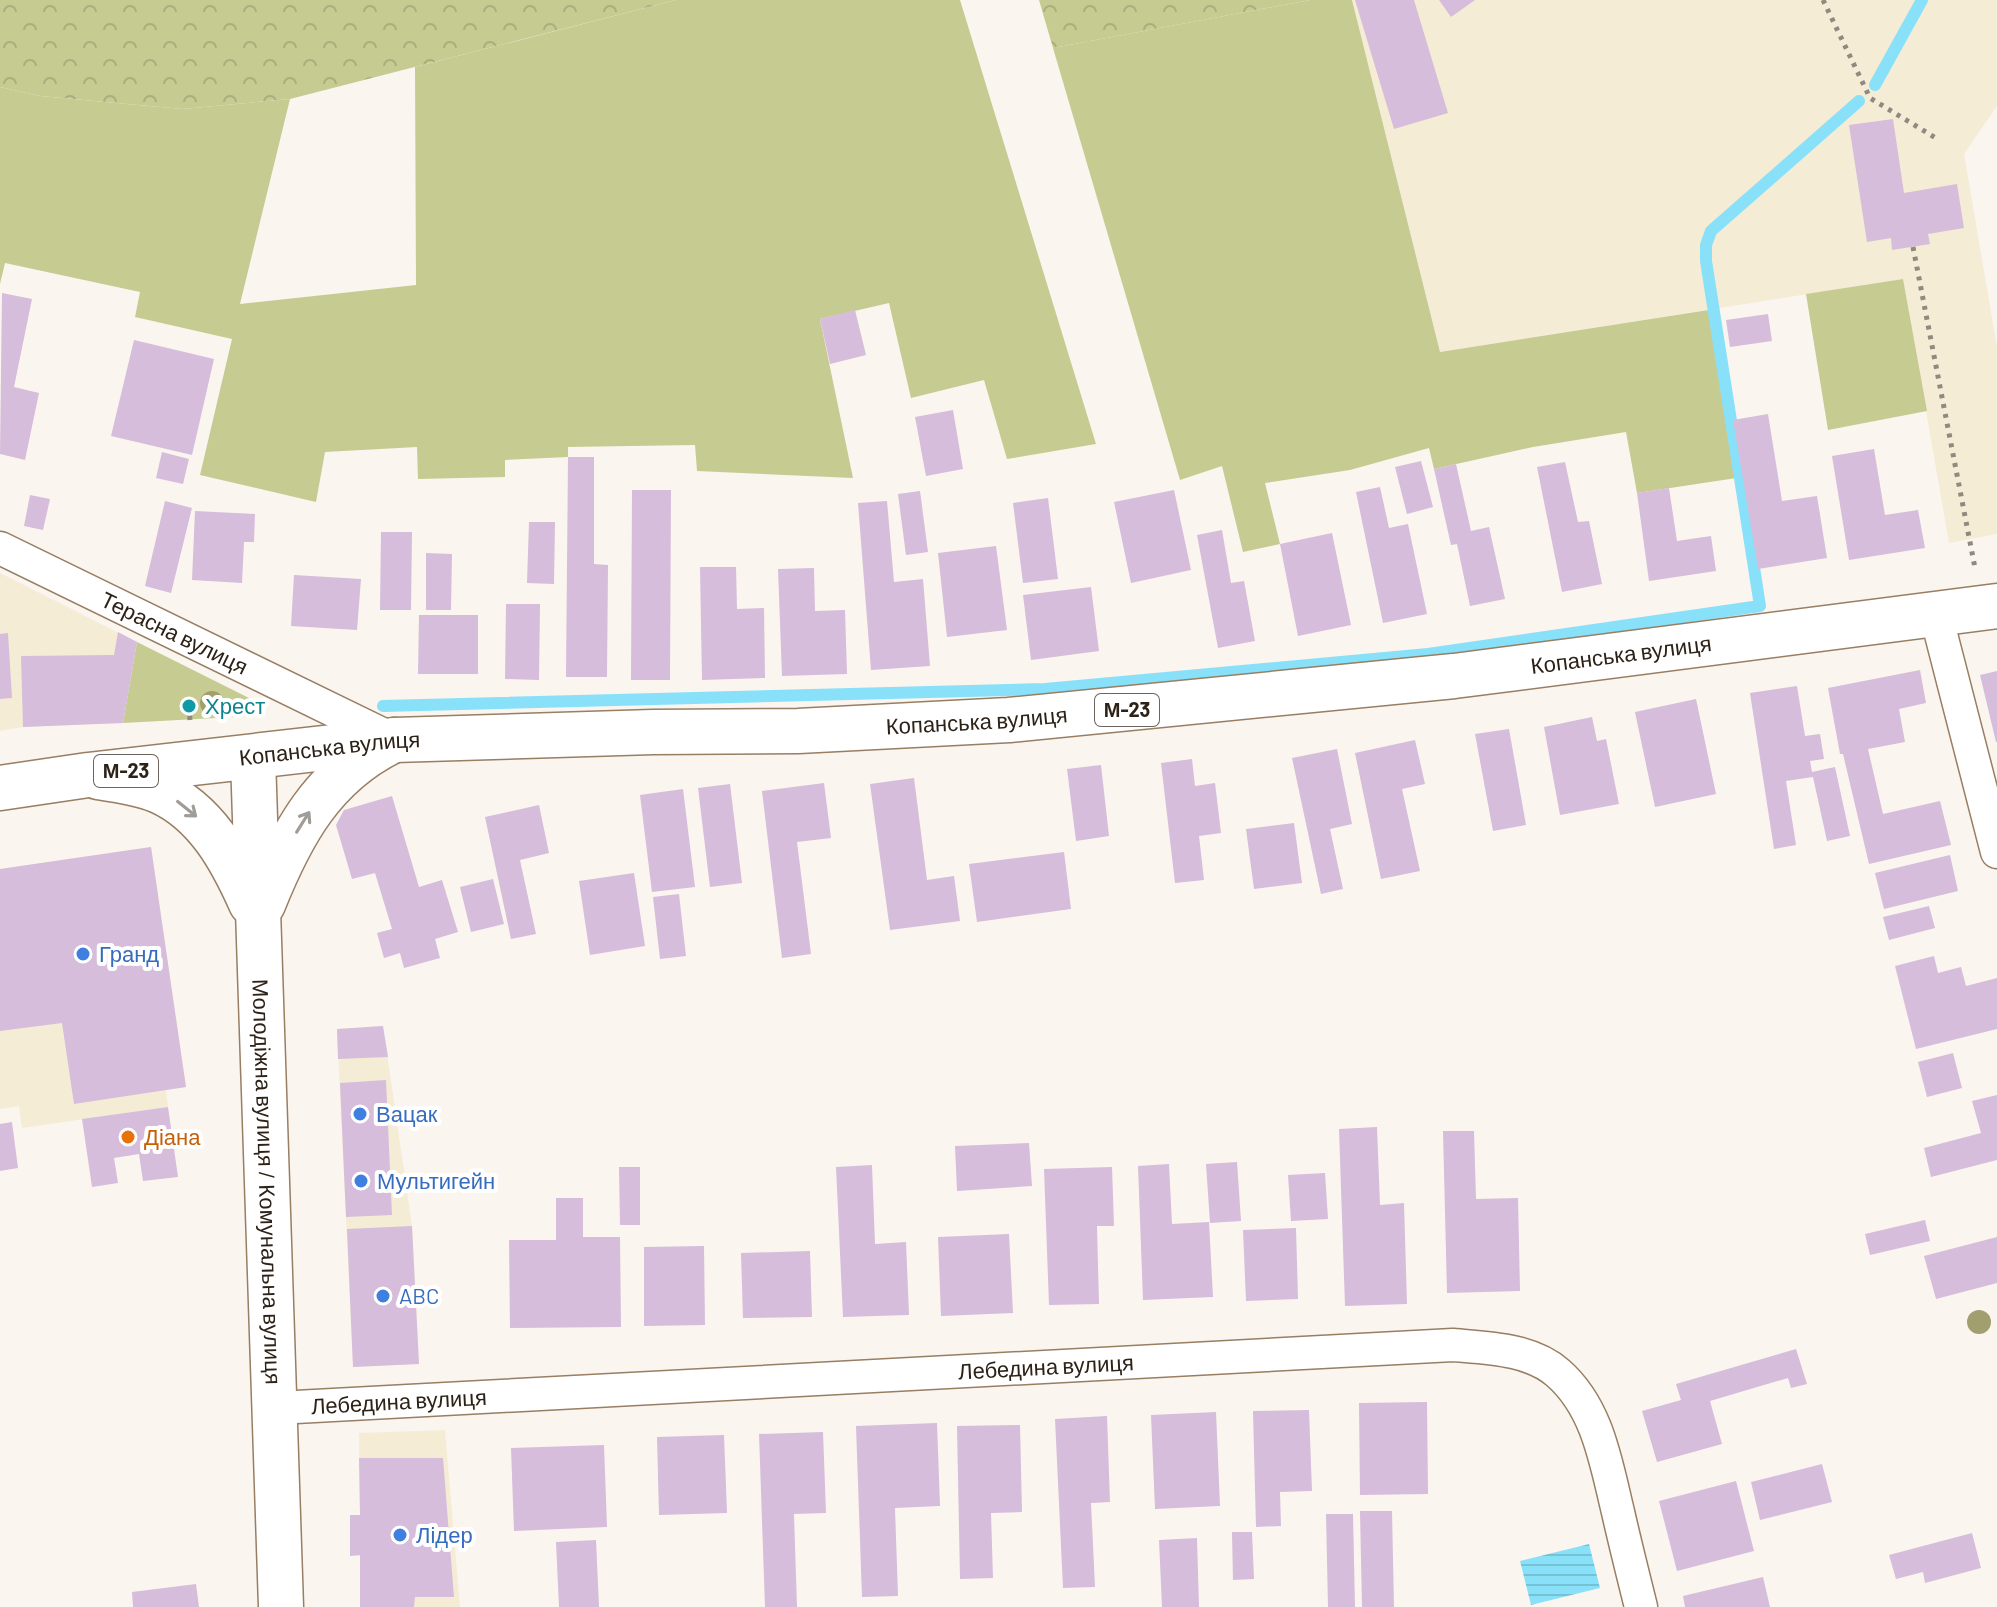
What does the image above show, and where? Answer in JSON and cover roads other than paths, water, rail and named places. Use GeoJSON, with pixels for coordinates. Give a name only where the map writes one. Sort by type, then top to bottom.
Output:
{"type":"FeatureCollection","features":[{"type":"Feature","properties":{"kind":"main road","name":"Копанська вулиця"},"geometry":{"type":"LineString","coordinates":[[0,788],[394,740],[798,731],[1009,720],[1454,676],[1990,607]]}},
{"type":"Feature","properties":{"kind":"main road"},"geometry":{"type":"LineString","coordinates":[[258,917],[290,844],[322,794],[367,753],[394,740]]}},
{"type":"Feature","properties":{"kind":"main road","name":"Молодіжна вулиця / Комунальна вулиця"},"geometry":{"type":"LineString","coordinates":[[253,758],[277,1408],[281,1607]]}},
{"type":"Feature","properties":{"kind":"main road"},"geometry":{"type":"LineString","coordinates":[[88,775],[157,790],[194,814],[225,851],[258,917]]}},
{"type":"Feature","properties":{"kind":"street","name":"Терасна вулиця"},"geometry":{"type":"LineString","coordinates":[[0,548],[394,740]]}},
{"type":"Feature","properties":{"kind":"street"},"geometry":{"type":"LineString","coordinates":[[1936,615],[1997,852]]}},
{"type":"Feature","properties":{"kind":"street","name":"Лебедина вулиця"},"geometry":{"type":"LineString","coordinates":[[277,1408],[1453,1345],[1499,1349],[1532,1358],[1557,1372],[1579,1396],[1601,1440],[1641,1607]]}},
{"type":"Feature","properties":{"kind":"water"},"geometry":{"type":"Polygon","coordinates":[[[1589,1544],[1600,1588],[1531,1605],[1520,1561],[1589,1544]]]}},
{"type":"Feature","properties":{"kind":"waterway"},"geometry":{"type":"LineString","coordinates":[[1875,85],[1922,0]]}},
{"type":"Feature","properties":{"kind":"waterway"},"geometry":{"type":"LineString","coordinates":[[383,706],[1045,689],[1428,654],[1760,606],[1706,245],[1711,231],[1859,101]]}},
{"type":"Feature","properties":{"kind":"place","name":"Хрест"},"geometry":{"type":"Point","coordinates":[189,706]}},
{"type":"Feature","properties":{"kind":"place","name":"Гранд"},"geometry":{"type":"Point","coordinates":[83,954]}},
{"type":"Feature","properties":{"kind":"place","name":"Вацак"},"geometry":{"type":"Point","coordinates":[360,1114]}},
{"type":"Feature","properties":{"kind":"place","name":"Діана"},"geometry":{"type":"Point","coordinates":[128,1137]}},
{"type":"Feature","properties":{"kind":"place","name":"Мультигейн"},"geometry":{"type":"Point","coordinates":[361,1181]}},
{"type":"Feature","properties":{"kind":"place","name":"ABC"},"geometry":{"type":"Point","coordinates":[383,1296]}},
{"type":"Feature","properties":{"kind":"place","name":"Лідер"},"geometry":{"type":"Point","coordinates":[400,1535]}}]}
